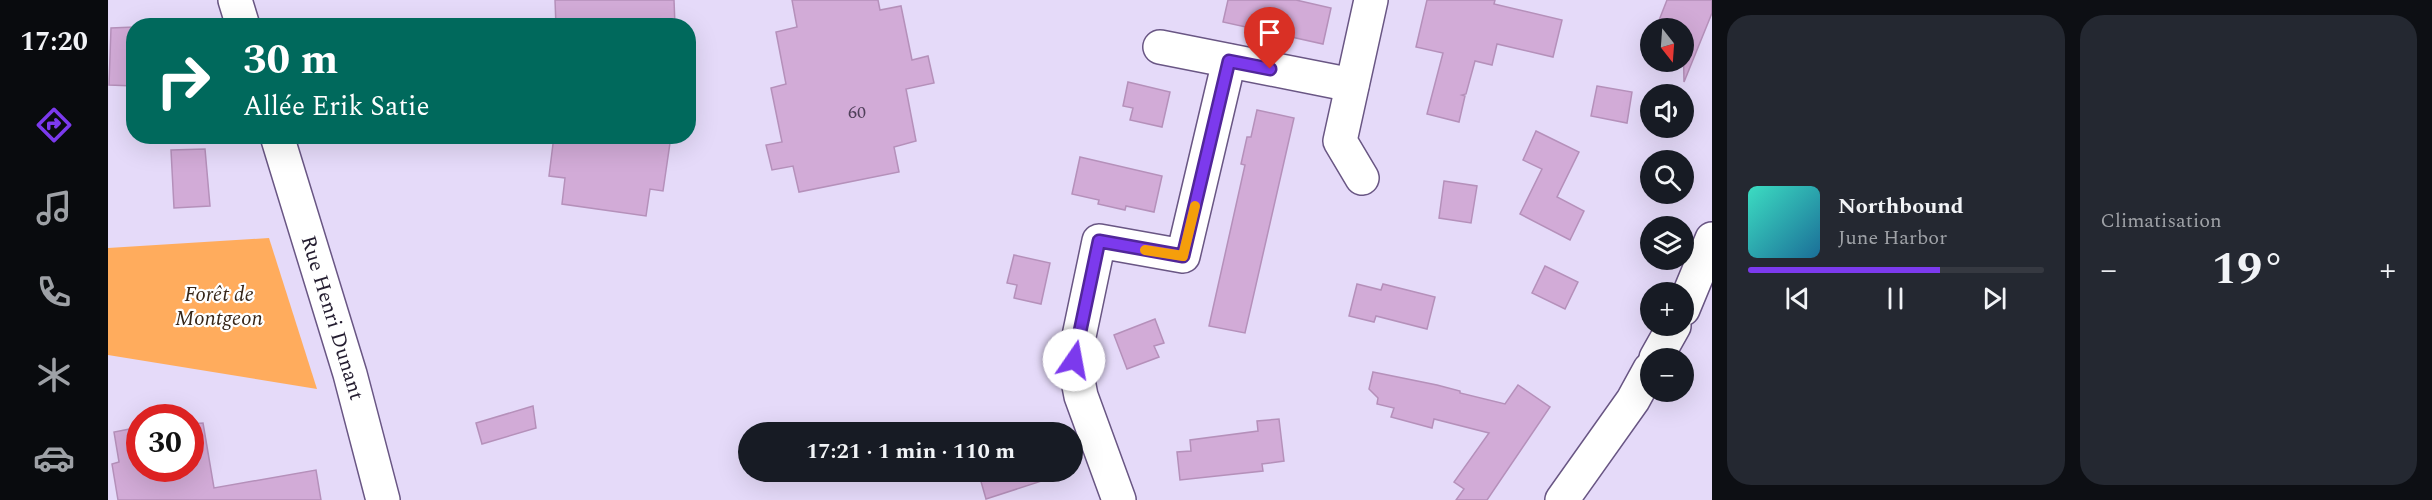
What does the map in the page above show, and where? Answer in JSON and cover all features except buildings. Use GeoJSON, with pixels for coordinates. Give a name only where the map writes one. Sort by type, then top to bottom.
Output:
{"type":"FeatureCollection","features":[{"type":"Feature","properties":{"kind":"street"},"geometry":{"type":"LineString","coordinates":[[235,0],[241,18]]}},
{"type":"Feature","properties":{"kind":"street"},"geometry":{"type":"LineString","coordinates":[[1362,178],[1340,141],[1371,0]]}},
{"type":"Feature","properties":{"kind":"street"},"geometry":{"type":"LineString","coordinates":[[1160,47],[1352,86]]}},
{"type":"Feature","properties":{"kind":"street"},"geometry":{"type":"LineString","coordinates":[[1119,500],[1081,396],[1074,360],[1099,241],[1183,256],[1229,61]]}},
{"type":"Feature","properties":{"kind":"street","name":"Rue Henri Dunant"},"geometry":{"type":"LineString","coordinates":[[279,144],[350,374],[383,500]]}},
{"type":"Feature","properties":{"kind":"street"},"geometry":{"type":"LineString","coordinates":[[1694,282],[1712,238]]}},
{"type":"Feature","properties":{"kind":"street"},"geometry":{"type":"LineString","coordinates":[[1562,500],[1640,387]]}},
{"type":"Feature","properties":{"kind":"green space","name":"Forêt de Montgeon"},"geometry":{"type":"Polygon","coordinates":[[[269,238],[317,389],[108,355],[108,248],[269,238]]]}},
{"type":"Feature","properties":{"kind":"slow traffic"},"geometry":{"type":"LineString","coordinates":[[1145,250],[1183,256],[1195,206]]}},
{"type":"Feature","properties":{"kind":"route"},"geometry":{"type":"LineString","coordinates":[[1074,360],[1099,241],[1183,256],[1229,61],[1270,69]]}}]}
